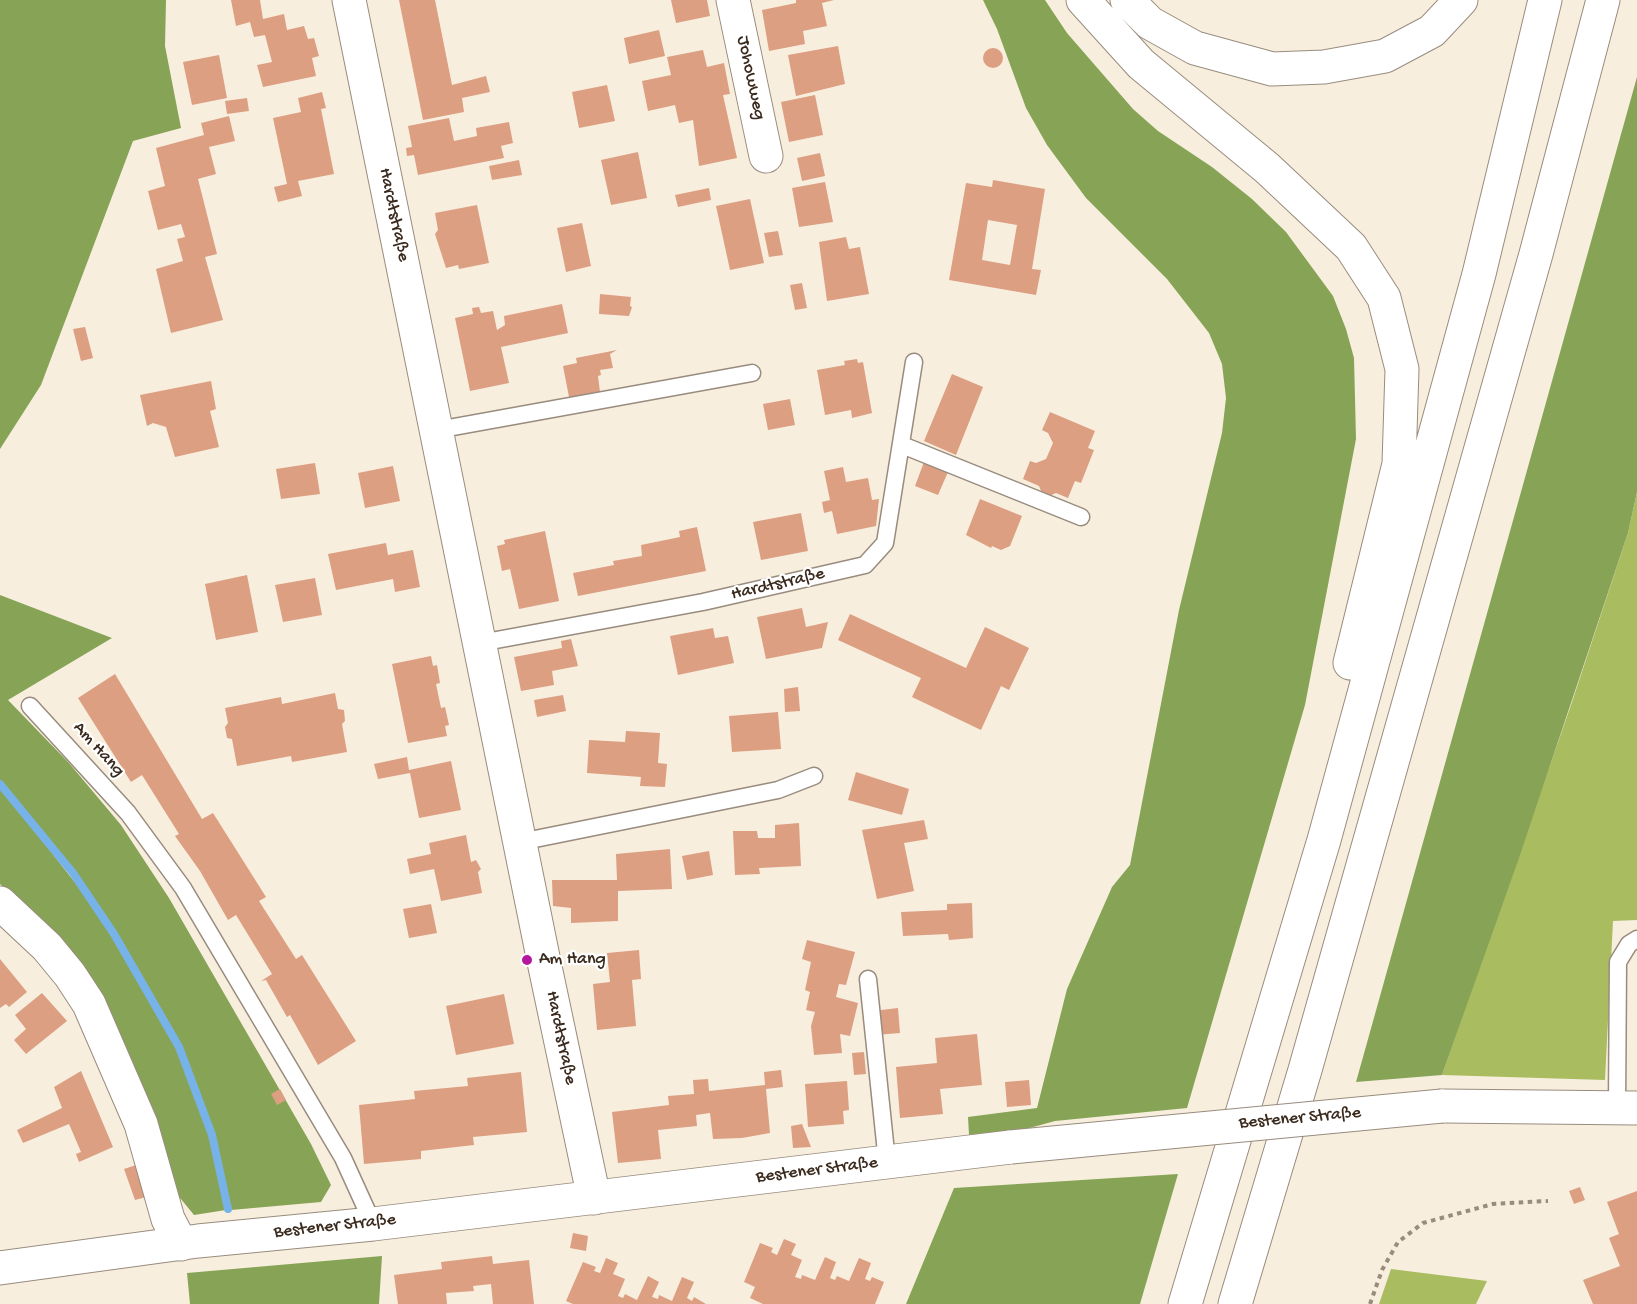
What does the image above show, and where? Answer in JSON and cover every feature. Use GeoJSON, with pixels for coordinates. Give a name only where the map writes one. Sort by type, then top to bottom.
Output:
{"type":"FeatureCollection","features":[{"type":"Feature","properties":{"kind":"main road","name":"Hardtstraße"},"geometry":{"type":"LineString","coordinates":[[349,0],[594,1198]]}},
{"type":"Feature","properties":{"kind":"main road","name":"Johowweg"},"geometry":{"type":"LineString","coordinates":[[734,0],[766,156]]}},
{"type":"Feature","properties":{"kind":"main road"},"geometry":{"type":"LineString","coordinates":[[1083,0],[1141,64],[1267,168],[1350,247],[1384,298],[1402,369],[1399,464],[1321,783],[1324,840]]}},
{"type":"Feature","properties":{"kind":"main road"},"geometry":{"type":"LineString","coordinates":[[1127,0],[1149,23],[1195,48],[1272,69],[1324,67],[1385,56],[1432,31],[1461,0]]}},
{"type":"Feature","properties":{"kind":"main road"},"geometry":{"type":"LineString","coordinates":[[1185,1304],[1324,840],[1479,274],[1545,0]]}},
{"type":"Feature","properties":{"kind":"main road"},"geometry":{"type":"LineString","coordinates":[[1235,1304],[1309,1058],[1533,266],[1603,0]]}},
{"type":"Feature","properties":{"kind":"main road"},"geometry":{"type":"LineString","coordinates":[[0,903],[47,947],[89,1004],[141,1124],[168,1219],[190,1242]]}},
{"type":"Feature","properties":{"kind":"main road","name":"Bestener Straße"},"geometry":{"type":"LineString","coordinates":[[0,1268],[190,1242],[373,1224],[1011,1147],[1442,1106],[1627,1107]]}},
{"type":"Feature","properties":{"kind":"lane","name":"Hardtstraße"},"geometry":{"type":"LineString","coordinates":[[480,643],[703,602],[865,565],[885,543],[914,362]]}},
{"type":"Feature","properties":{"kind":"lane"},"geometry":{"type":"LineString","coordinates":[[437,430],[752,373]]}},
{"type":"Feature","properties":{"kind":"lane"},"geometry":{"type":"LineString","coordinates":[[902,445],[1081,517]]}},
{"type":"Feature","properties":{"kind":"lane","name":"Am Hang"},"geometry":{"type":"LineString","coordinates":[[30,706],[128,813],[183,888],[344,1158],[373,1224]]}},
{"type":"Feature","properties":{"kind":"lane"},"geometry":{"type":"LineString","coordinates":[[520,842],[778,790],[814,776]]}},
{"type":"Feature","properties":{"kind":"lane"},"geometry":{"type":"LineString","coordinates":[[1627,1107],[1618,962],[1629,944],[1637,939]]}},
{"type":"Feature","properties":{"kind":"lane"},"geometry":{"type":"LineString","coordinates":[[868,979],[887,1162]]}},
{"type":"Feature","properties":{"kind":"path"},"geometry":{"type":"LineString","coordinates":[[1370,1304],[1382,1270],[1398,1242],[1423,1223],[1493,1204],[1548,1201]]}},
{"type":"Feature","properties":{"kind":"green space"},"geometry":{"type":"Polygon","coordinates":[[[0,0],[166,0],[165,46],[181,128],[133,141],[41,385],[0,449],[0,0]]]}},
{"type":"Feature","properties":{"kind":"green space"},"geometry":{"type":"Polygon","coordinates":[[[983,0],[1045,0],[1067,33],[1133,109],[1158,131],[1212,167],[1252,199],[1286,232],[1333,296],[1346,329],[1354,358],[1356,439],[1305,705],[1187,1108],[1055,1121],[1026,1129],[969,1135],[968,1117],[1037,1108],[1067,989],[1112,887],[1130,865],[1179,610],[1222,433],[1226,398],[1222,364],[1209,333],[1167,279],[1086,198],[1047,145],[1026,108],[997,29],[983,0]]]}},
{"type":"Feature","properties":{"kind":"green space"},"geometry":{"type":"Polygon","coordinates":[[[1637,77],[1637,492],[1628,533],[1519,858],[1442,1075],[1356,1082],[1637,77]]]}},
{"type":"Feature","properties":{"kind":"green space"},"geometry":{"type":"Polygon","coordinates":[[[1637,492],[1637,920],[1613,921],[1605,1080],[1442,1075],[1571,705],[1628,533],[1637,492]]]}},
{"type":"Feature","properties":{"kind":"green space"},"geometry":{"type":"Polygon","coordinates":[[[0,595],[112,638],[8,700],[69,763],[121,825],[169,898],[311,1144],[331,1185],[321,1202],[231,1210],[214,1135],[182,1049],[149,988],[82,882],[0,781],[0,595]]]}},
{"type":"Feature","properties":{"kind":"green space"},"geometry":{"type":"Polygon","coordinates":[[[0,787],[88,899],[131,966],[177,1048],[207,1126],[226,1210],[194,1215],[176,1193],[60,941],[0,884],[0,787]]]}},
{"type":"Feature","properties":{"kind":"green space"},"geometry":{"type":"Polygon","coordinates":[[[1178,1174],[1140,1304],[906,1304],[954,1188],[1178,1174]]]}},
{"type":"Feature","properties":{"kind":"green space"},"geometry":{"type":"Polygon","coordinates":[[[382,1256],[379,1304],[190,1304],[187,1273],[382,1256]]]}},
{"type":"Feature","properties":{"kind":"green space"},"geometry":{"type":"Polygon","coordinates":[[[1391,1269],[1487,1281],[1476,1304],[1379,1304],[1391,1269]]]}},
{"type":"Feature","properties":{"kind":"building"},"geometry":{"type":"Polygon","coordinates":[[[231,0],[260,0],[263,19],[284,14],[287,30],[304,26],[308,39],[314,38],[319,56],[312,58],[316,76],[263,87],[257,65],[272,62],[265,35],[254,37],[250,22],[236,26],[231,0]]]}},
{"type":"Feature","properties":{"kind":"building"},"geometry":{"type":"Polygon","coordinates":[[[399,0],[435,0],[452,85],[486,76],[490,92],[462,98],[464,112],[423,120],[399,0]]]}},
{"type":"Feature","properties":{"kind":"building"},"geometry":{"type":"Polygon","coordinates":[[[671,0],[707,0],[710,16],[676,23],[671,0]]]}},
{"type":"Feature","properties":{"kind":"building"},"geometry":{"type":"Polygon","coordinates":[[[796,0],[834,0],[822,3],[827,26],[803,31],[805,44],[769,51],[762,10],[796,3],[796,0]]]}},
{"type":"Feature","properties":{"kind":"building"},"geometry":{"type":"Polygon","coordinates":[[[659,30],[665,56],[629,64],[624,38],[659,30]]]}},
{"type":"Feature","properties":{"kind":"building"},"geometry":{"type":"Polygon","coordinates":[[[838,46],[845,84],[796,96],[788,55],[838,46]]]}},
{"type":"Feature","properties":{"kind":"building"},"geometry":{"type":"Polygon","coordinates":[[[989,48],[997,48],[1003,54],[1003,62],[997,68],[989,68],[983,62],[983,54],[989,48]]]}},
{"type":"Feature","properties":{"kind":"building"},"geometry":{"type":"Polygon","coordinates":[[[703,50],[707,67],[724,63],[730,94],[723,95],[737,158],[699,166],[693,120],[679,123],[675,105],[648,111],[642,81],[671,75],[667,57],[703,50]]]}},
{"type":"Feature","properties":{"kind":"building"},"geometry":{"type":"Polygon","coordinates":[[[219,55],[227,98],[192,105],[183,62],[219,55]]]}},
{"type":"Feature","properties":{"kind":"building"},"geometry":{"type":"Polygon","coordinates":[[[607,85],[615,121],[579,128],[572,92],[607,85]]]}},
{"type":"Feature","properties":{"kind":"building"},"geometry":{"type":"Polygon","coordinates":[[[322,92],[326,108],[321,109],[334,174],[298,181],[302,196],[278,202],[274,187],[287,184],[273,118],[301,112],[298,98],[322,92]]]}},
{"type":"Feature","properties":{"kind":"building"},"geometry":{"type":"Polygon","coordinates":[[[815,95],[823,135],[789,142],[781,102],[815,95]]]}},
{"type":"Feature","properties":{"kind":"building"},"geometry":{"type":"Polygon","coordinates":[[[247,98],[249,111],[227,114],[225,101],[247,98]]]}},
{"type":"Feature","properties":{"kind":"building"},"geometry":{"type":"Polygon","coordinates":[[[229,116],[235,141],[209,147],[216,174],[198,179],[217,254],[205,257],[223,320],[171,333],[156,269],[183,261],[177,239],[185,237],[181,224],[158,230],[148,191],[165,186],[156,148],[204,135],[201,123],[229,116]]]}},
{"type":"Feature","properties":{"kind":"building"},"geometry":{"type":"Polygon","coordinates":[[[449,118],[454,141],[477,136],[476,128],[509,122],[513,143],[501,146],[504,158],[418,175],[414,155],[407,156],[406,148],[412,147],[408,126],[449,118]]]}},
{"type":"Feature","properties":{"kind":"building"},"geometry":{"type":"Polygon","coordinates":[[[638,152],[647,198],[611,205],[601,160],[638,152]]]}},
{"type":"Feature","properties":{"kind":"building"},"geometry":{"type":"Polygon","coordinates":[[[820,153],[825,176],[802,181],[797,158],[820,153]]]}},
{"type":"Feature","properties":{"kind":"building"},"geometry":{"type":"Polygon","coordinates":[[[519,160],[522,175],[492,180],[489,166],[519,160]]]}},
{"type":"Feature","properties":{"kind":"building"},"geometry":{"type":"Polygon","coordinates":[[[993,180],[1045,189],[1032,269],[1041,270],[1036,295],[949,280],[966,183],[992,187],[993,180]],[[988,220],[982,260],[1010,265],[1017,225],[988,220]]]}},
{"type":"Feature","properties":{"kind":"building"},"geometry":{"type":"Polygon","coordinates":[[[825,182],[833,222],[799,227],[792,188],[825,182]]]}},
{"type":"Feature","properties":{"kind":"building"},"geometry":{"type":"Polygon","coordinates":[[[709,188],[711,200],[678,207],[675,195],[709,188]]]}},
{"type":"Feature","properties":{"kind":"building"},"geometry":{"type":"Polygon","coordinates":[[[750,199],[764,263],[730,270],[716,206],[750,199]]]}},
{"type":"Feature","properties":{"kind":"building"},"geometry":{"type":"Polygon","coordinates":[[[477,205],[489,263],[459,269],[458,265],[446,268],[435,234],[438,230],[435,213],[477,205]]]}},
{"type":"Feature","properties":{"kind":"building"},"geometry":{"type":"Polygon","coordinates":[[[582,223],[591,266],[566,272],[557,228],[582,223]]]}},
{"type":"Feature","properties":{"kind":"building"},"geometry":{"type":"Polygon","coordinates":[[[778,231],[783,255],[769,257],[764,233],[778,231]]]}},
{"type":"Feature","properties":{"kind":"building"},"geometry":{"type":"Polygon","coordinates":[[[846,237],[849,249],[860,247],[869,294],[827,301],[819,242],[846,237]]]}},
{"type":"Feature","properties":{"kind":"building"},"geometry":{"type":"Polygon","coordinates":[[[802,283],[807,308],[795,310],[790,285],[802,283]]]}},
{"type":"Feature","properties":{"kind":"building"},"geometry":{"type":"Polygon","coordinates":[[[600,294],[631,297],[630,306],[632,307],[629,316],[599,314],[600,294]]]}},
{"type":"Feature","properties":{"kind":"building"},"geometry":{"type":"Polygon","coordinates":[[[562,304],[568,333],[501,347],[509,383],[470,391],[455,318],[473,314],[472,308],[479,307],[481,313],[493,311],[497,330],[505,325],[504,316],[562,304]]]}},
{"type":"Feature","properties":{"kind":"building"},"geometry":{"type":"Polygon","coordinates":[[[85,327],[93,358],[81,361],[73,329],[85,327]]]}},
{"type":"Feature","properties":{"kind":"building"},"geometry":{"type":"Polygon","coordinates":[[[617,350],[610,354],[613,368],[600,370],[601,375],[598,376],[600,392],[569,397],[563,366],[577,363],[576,358],[617,350]]]}},
{"type":"Feature","properties":{"kind":"building"},"geometry":{"type":"Polygon","coordinates":[[[857,359],[858,363],[863,362],[872,413],[852,418],[851,410],[825,415],[817,370],[845,365],[844,361],[857,359]]]}},
{"type":"Feature","properties":{"kind":"building"},"geometry":{"type":"Polygon","coordinates":[[[952,374],[983,387],[956,455],[924,441],[952,374]]]}},
{"type":"Feature","properties":{"kind":"building"},"geometry":{"type":"Polygon","coordinates":[[[211,381],[216,409],[210,411],[219,447],[175,457],[166,427],[153,423],[147,426],[140,395],[211,381]]]}},
{"type":"Feature","properties":{"kind":"building"},"geometry":{"type":"Polygon","coordinates":[[[790,399],[795,425],[768,430],[763,404],[790,399]]]}},
{"type":"Feature","properties":{"kind":"building"},"geometry":{"type":"Polygon","coordinates":[[[1050,412],[1095,431],[1088,448],[1094,450],[1081,483],[1075,481],[1068,498],[1056,493],[1044,498],[1039,486],[1023,479],[1030,461],[1036,463],[1046,459],[1053,443],[1048,433],[1042,430],[1050,412]]]}},
{"type":"Feature","properties":{"kind":"building"},"geometry":{"type":"Polygon","coordinates":[[[924,462],[948,472],[938,495],[915,486],[924,462]]]}},
{"type":"Feature","properties":{"kind":"building"},"geometry":{"type":"Polygon","coordinates":[[[315,463],[320,494],[281,499],[276,469],[315,463]]]}},
{"type":"Feature","properties":{"kind":"building"},"geometry":{"type":"Polygon","coordinates":[[[393,466],[400,501],[365,508],[358,473],[393,466]]]}},
{"type":"Feature","properties":{"kind":"building"},"geometry":{"type":"Polygon","coordinates":[[[843,467],[846,482],[868,478],[872,500],[879,499],[876,526],[837,534],[832,511],[824,513],[822,502],[830,500],[824,471],[843,467]]]}},
{"type":"Feature","properties":{"kind":"building"},"geometry":{"type":"Polygon","coordinates":[[[980,499],[1022,516],[1010,546],[1001,550],[992,546],[991,548],[966,535],[980,499]]]}},
{"type":"Feature","properties":{"kind":"building"},"geometry":{"type":"Polygon","coordinates":[[[801,513],[808,551],[761,560],[753,522],[801,513]]]}},
{"type":"Feature","properties":{"kind":"building"},"geometry":{"type":"Polygon","coordinates":[[[697,527],[706,571],[578,596],[573,573],[614,565],[613,561],[642,556],[641,545],[680,537],[679,531],[697,527]]]}},
{"type":"Feature","properties":{"kind":"building"},"geometry":{"type":"Polygon","coordinates":[[[545,531],[559,601],[519,609],[510,569],[502,571],[497,546],[505,544],[504,540],[545,531]]]}},
{"type":"Feature","properties":{"kind":"building"},"geometry":{"type":"Polygon","coordinates":[[[386,543],[388,555],[413,550],[420,587],[395,592],[393,579],[336,590],[328,554],[386,543]]]}},
{"type":"Feature","properties":{"kind":"building"},"geometry":{"type":"Polygon","coordinates":[[[247,575],[258,632],[216,640],[205,584],[247,575]]]}},
{"type":"Feature","properties":{"kind":"building"},"geometry":{"type":"Polygon","coordinates":[[[315,578],[322,615],[283,622],[275,585],[315,578]]]}},
{"type":"Feature","properties":{"kind":"building"},"geometry":{"type":"Polygon","coordinates":[[[802,608],[806,627],[828,622],[822,648],[766,659],[757,617],[802,608]]]}},
{"type":"Feature","properties":{"kind":"building"},"geometry":{"type":"Polygon","coordinates":[[[850,614],[966,668],[985,627],[1029,648],[1009,690],[1001,686],[981,730],[912,697],[921,678],[838,640],[850,614]]]}},
{"type":"Feature","properties":{"kind":"building"},"geometry":{"type":"Polygon","coordinates":[[[713,628],[715,638],[728,636],[734,663],[678,675],[670,636],[713,628]]]}},
{"type":"Feature","properties":{"kind":"building"},"geometry":{"type":"Polygon","coordinates":[[[571,639],[578,666],[552,671],[554,685],[521,691],[514,657],[562,648],[561,641],[571,639]]]}},
{"type":"Feature","properties":{"kind":"building"},"geometry":{"type":"Polygon","coordinates":[[[431,656],[433,666],[437,665],[440,683],[436,684],[441,708],[445,707],[449,725],[445,726],[447,736],[408,743],[392,664],[431,656]]]}},
{"type":"Feature","properties":{"kind":"building"},"geometry":{"type":"Polygon","coordinates":[[[115,674],[202,819],[213,813],[266,897],[259,901],[296,959],[302,955],[356,1041],[318,1065],[290,1015],[287,1017],[266,980],[261,981],[272,974],[236,915],[228,920],[200,871],[175,836],[179,834],[142,775],[131,782],[78,698],[115,674]]]}},
{"type":"Feature","properties":{"kind":"building"},"geometry":{"type":"Polygon","coordinates":[[[798,687],[800,711],[785,712],[784,689],[798,687]]]}},
{"type":"Feature","properties":{"kind":"building"},"geometry":{"type":"Polygon","coordinates":[[[335,693],[338,709],[344,710],[345,721],[342,724],[347,752],[292,762],[291,756],[237,766],[232,739],[227,738],[225,727],[228,723],[225,708],[281,697],[282,704],[335,693]]]}},
{"type":"Feature","properties":{"kind":"building"},"geometry":{"type":"Polygon","coordinates":[[[563,695],[566,711],[537,717],[534,700],[563,695]]]}},
{"type":"Feature","properties":{"kind":"building"},"geometry":{"type":"Polygon","coordinates":[[[778,712],[781,749],[732,752],[729,716],[778,712]]]}},
{"type":"Feature","properties":{"kind":"building"},"geometry":{"type":"Polygon","coordinates":[[[626,731],[660,733],[658,763],[667,764],[665,787],[640,786],[641,777],[587,773],[589,740],[625,742],[626,731]]]}},
{"type":"Feature","properties":{"kind":"building"},"geometry":{"type":"Polygon","coordinates":[[[407,757],[409,770],[451,761],[461,810],[419,818],[410,773],[378,779],[374,764],[407,757]]]}},
{"type":"Feature","properties":{"kind":"building"},"geometry":{"type":"Polygon","coordinates":[[[856,772],[909,789],[902,815],[848,800],[856,772]]]}},
{"type":"Feature","properties":{"kind":"building"},"geometry":{"type":"Polygon","coordinates":[[[924,820],[928,839],[904,843],[914,891],[877,899],[862,830],[924,820]]]}},
{"type":"Feature","properties":{"kind":"building"},"geometry":{"type":"Polygon","coordinates":[[[799,823],[801,866],[759,868],[760,874],[735,875],[733,831],[757,831],[758,838],[775,838],[775,825],[799,823]]]}},
{"type":"Feature","properties":{"kind":"building"},"geometry":{"type":"Polygon","coordinates":[[[466,835],[471,862],[476,860],[481,869],[478,872],[482,893],[441,901],[434,869],[410,874],[407,859],[431,854],[429,843],[466,835]]]}},
{"type":"Feature","properties":{"kind":"building"},"geometry":{"type":"Polygon","coordinates":[[[670,849],[672,889],[618,891],[618,921],[571,923],[571,908],[553,906],[552,880],[617,880],[616,854],[670,849]]]}},
{"type":"Feature","properties":{"kind":"building"},"geometry":{"type":"Polygon","coordinates":[[[709,851],[713,875],[687,880],[682,856],[709,851]]]}},
{"type":"Feature","properties":{"kind":"building"},"geometry":{"type":"Polygon","coordinates":[[[972,903],[973,938],[949,940],[948,934],[903,936],[901,912],[947,910],[947,904],[972,903]]]}},
{"type":"Feature","properties":{"kind":"building"},"geometry":{"type":"Polygon","coordinates":[[[431,904],[437,933],[409,938],[403,909],[431,904]]]}},
{"type":"Feature","properties":{"kind":"building"},"geometry":{"type":"Polygon","coordinates":[[[807,940],[855,952],[846,985],[839,984],[836,997],[858,1003],[850,1036],[840,1034],[842,1053],[814,1055],[811,1026],[815,1012],[806,1010],[810,992],[805,990],[811,962],[802,959],[807,940]]]}},
{"type":"Feature","properties":{"kind":"building"},"geometry":{"type":"Polygon","coordinates":[[[639,950],[641,979],[632,980],[636,1026],[597,1030],[593,984],[610,982],[607,953],[639,950]]]}},
{"type":"Feature","properties":{"kind":"building"},"geometry":{"type":"Polygon","coordinates":[[[0,959],[27,992],[9,1007],[6,1004],[0,1008],[0,959]]]}},
{"type":"Feature","properties":{"kind":"building"},"geometry":{"type":"Polygon","coordinates":[[[42,993],[67,1021],[26,1054],[14,1040],[26,1029],[15,1015],[42,993]]]}},
{"type":"Feature","properties":{"kind":"building"},"geometry":{"type":"Polygon","coordinates":[[[504,994],[514,1044],[456,1055],[446,1006],[504,994]]]}},
{"type":"Feature","properties":{"kind":"building"},"geometry":{"type":"Polygon","coordinates":[[[898,1008],[900,1033],[876,1035],[873,1011],[898,1008]]]}},
{"type":"Feature","properties":{"kind":"building"},"geometry":{"type":"Polygon","coordinates":[[[977,1034],[982,1085],[940,1089],[943,1114],[900,1118],[896,1067],[937,1063],[935,1038],[977,1034]]]}},
{"type":"Feature","properties":{"kind":"building"},"geometry":{"type":"Polygon","coordinates":[[[864,1052],[866,1074],[854,1075],[852,1053],[864,1052]]]}},
{"type":"Feature","properties":{"kind":"building"},"geometry":{"type":"Polygon","coordinates":[[[781,1070],[783,1087],[766,1089],[770,1133],[742,1138],[713,1139],[710,1113],[696,1115],[697,1126],[658,1130],[661,1159],[618,1163],[612,1112],[669,1105],[668,1096],[694,1094],[693,1080],[708,1079],[709,1091],[765,1085],[764,1072],[781,1070]]]}},
{"type":"Feature","properties":{"kind":"building"},"geometry":{"type":"Polygon","coordinates":[[[81,1071],[113,1147],[79,1162],[76,1154],[81,1152],[69,1124],[23,1143],[17,1130],[62,1108],[54,1087],[81,1071]]]}},
{"type":"Feature","properties":{"kind":"building"},"geometry":{"type":"Polygon","coordinates":[[[521,1072],[527,1132],[473,1137],[474,1145],[421,1151],[421,1159],[364,1164],[359,1105],[415,1099],[414,1091],[468,1086],[467,1078],[521,1072]]]}},
{"type":"Feature","properties":{"kind":"building"},"geometry":{"type":"Polygon","coordinates":[[[1029,1080],[1031,1105],[1007,1107],[1005,1082],[1029,1080]]]}},
{"type":"Feature","properties":{"kind":"building"},"geometry":{"type":"Polygon","coordinates":[[[847,1081],[849,1110],[843,1111],[844,1124],[808,1127],[805,1084],[847,1081]]]}},
{"type":"Feature","properties":{"kind":"building"},"geometry":{"type":"Polygon","coordinates":[[[280,1089],[286,1100],[277,1105],[271,1094],[280,1089]]]}},
{"type":"Feature","properties":{"kind":"building"},"geometry":{"type":"Polygon","coordinates":[[[802,1124],[811,1147],[793,1148],[791,1126],[802,1124]]]}},
{"type":"Feature","properties":{"kind":"building"},"geometry":{"type":"Polygon","coordinates":[[[139,1164],[150,1196],[135,1200],[124,1169],[139,1164]]]}},
{"type":"Feature","properties":{"kind":"building"},"geometry":{"type":"Polygon","coordinates":[[[1580,1187],[1585,1200],[1574,1204],[1569,1191],[1580,1187]]]}},
{"type":"Feature","properties":{"kind":"building"},"geometry":{"type":"Polygon","coordinates":[[[1637,1191],[1637,1304],[1593,1304],[1583,1280],[1620,1266],[1609,1238],[1619,1234],[1607,1202],[1637,1191]]]}},
{"type":"Feature","properties":{"kind":"building"},"geometry":{"type":"Polygon","coordinates":[[[573,1233],[588,1236],[586,1251],[570,1248],[573,1233]]]}},
{"type":"Feature","properties":{"kind":"building"},"geometry":{"type":"Polygon","coordinates":[[[784,1239],[796,1244],[791,1255],[802,1260],[795,1277],[801,1279],[802,1275],[815,1280],[825,1257],[836,1262],[830,1278],[835,1280],[837,1276],[849,1281],[859,1258],[871,1263],[865,1279],[870,1281],[872,1277],[884,1282],[875,1304],[763,1304],[750,1298],[755,1287],[744,1282],[760,1243],[773,1248],[771,1252],[777,1255],[784,1239]]]}},
{"type":"Feature","properties":{"kind":"building"},"geometry":{"type":"Polygon","coordinates":[[[492,1256],[493,1264],[529,1260],[534,1304],[493,1304],[491,1284],[473,1286],[474,1291],[446,1293],[447,1304],[398,1304],[394,1275],[442,1269],[441,1262],[492,1256]]]}},
{"type":"Feature","properties":{"kind":"building"},"geometry":{"type":"Polygon","coordinates":[[[606,1258],[618,1263],[613,1274],[625,1279],[618,1296],[623,1298],[625,1294],[637,1300],[648,1276],[659,1282],[652,1297],[658,1299],[659,1295],[672,1301],[682,1277],[694,1282],[687,1298],[692,1301],[694,1297],[706,1304],[573,1304],[566,1301],[583,1262],[596,1267],[594,1271],[600,1273],[606,1258]]]}},
{"type":"Feature","properties":{"kind":"waterway"},"geometry":{"type":"LineString","coordinates":[[0,784],[73,873],[114,934],[179,1047],[212,1135],[228,1209]]}},
{"type":"Feature","properties":{"kind":"place","name":"Am Hang"},"geometry":{"type":"Point","coordinates":[527,960]}}]}
